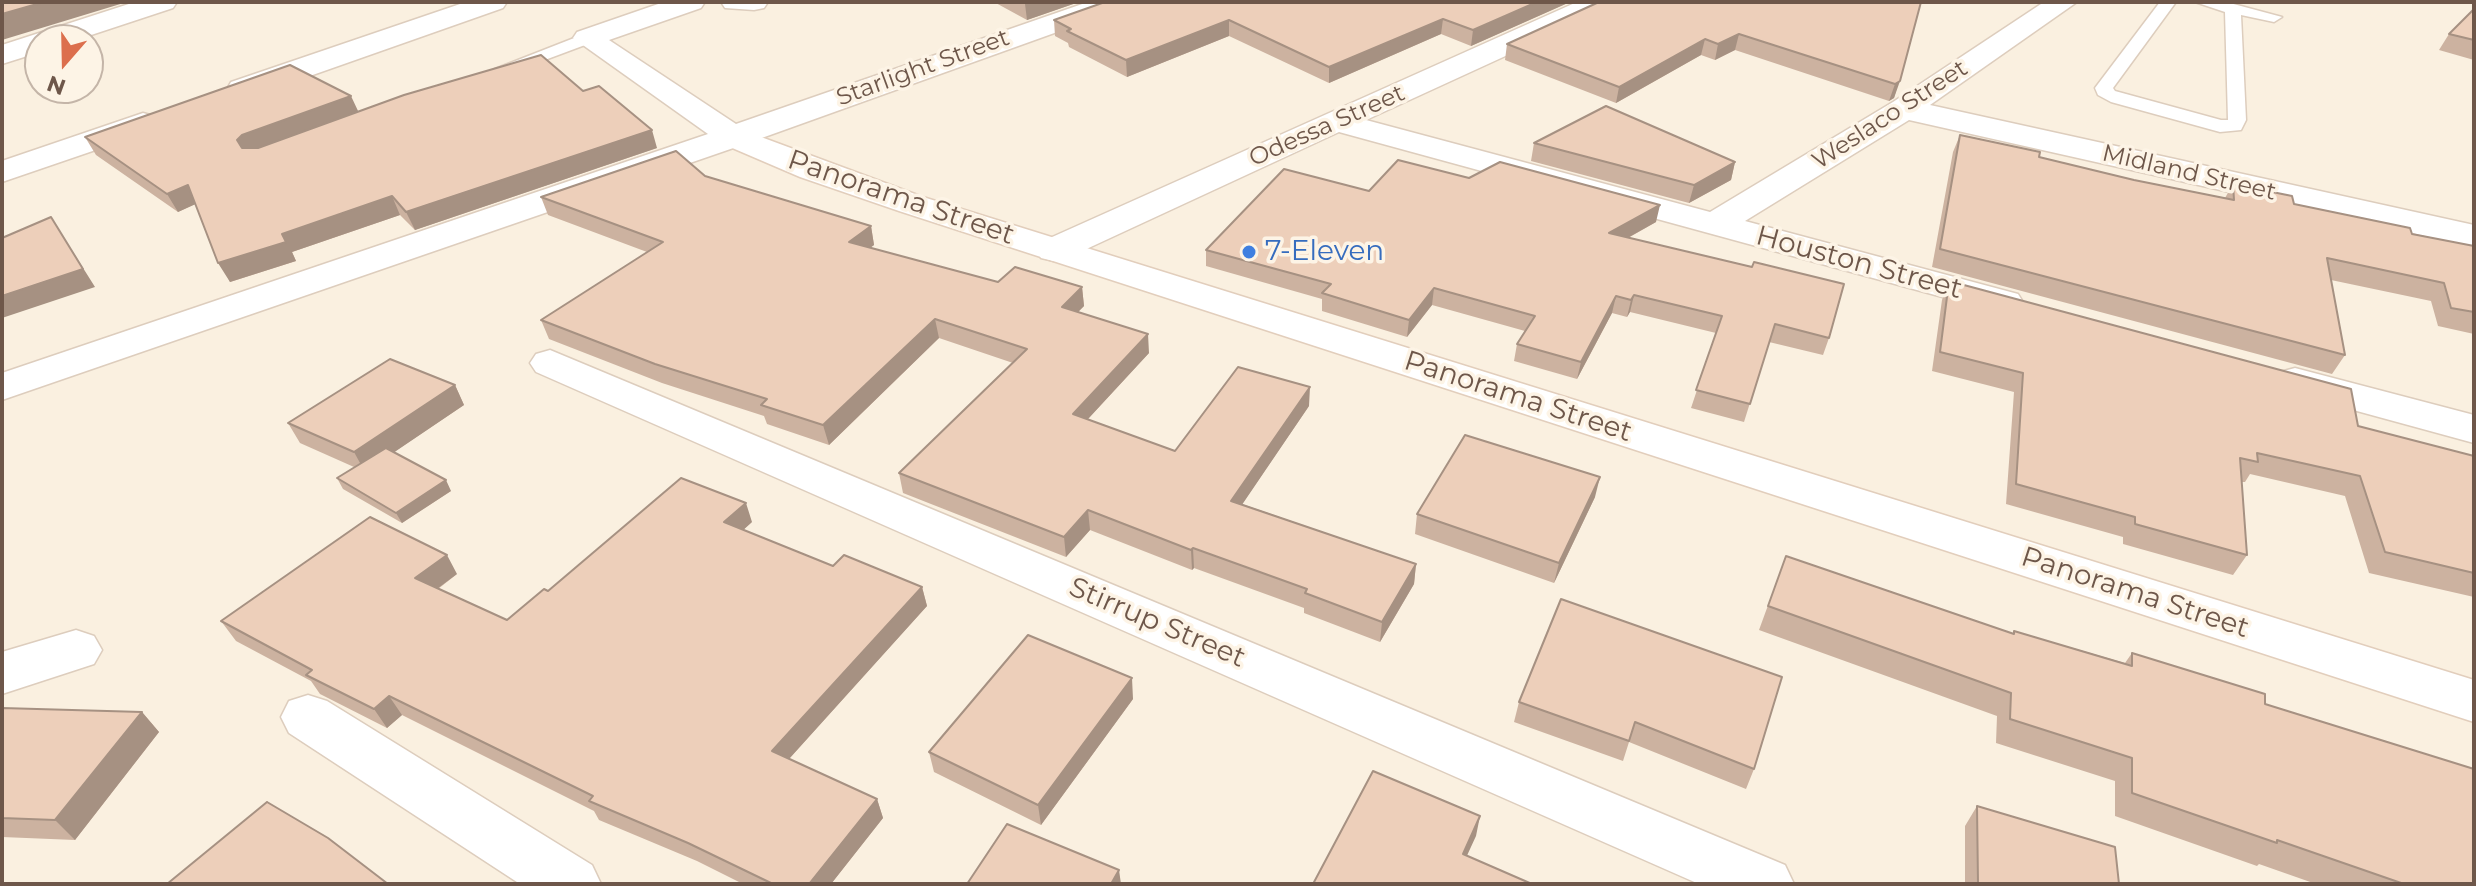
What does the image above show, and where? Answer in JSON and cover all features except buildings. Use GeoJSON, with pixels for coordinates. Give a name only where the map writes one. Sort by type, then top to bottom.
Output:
{"type":"FeatureCollection","features":[{"type":"Feature","properties":{"kind":"street"},"geometry":{"type":"LineString","coordinates":[[96,24],[163,2]]}},
{"type":"Feature","properties":{"kind":"street"},"geometry":{"type":"LineString","coordinates":[[210,100],[493,2]]}},
{"type":"Feature","properties":{"kind":"street"},"geometry":{"type":"LineString","coordinates":[[587,38],[691,2]]}},
{"type":"Feature","properties":{"kind":"street"},"geometry":{"type":"LineString","coordinates":[[735,2],[754,2]]}},
{"type":"Feature","properties":{"kind":"street","name":"Starlight Street"},"geometry":{"type":"LineString","coordinates":[[2,387],[734,137],[1114,2]]}},
{"type":"Feature","properties":{"kind":"street","name":"Odessa Street"},"geometry":{"type":"LineString","coordinates":[[1054,250],[1600,2]]}},
{"type":"Feature","properties":{"kind":"street","name":"Weslaco Street"},"geometry":{"type":"LineString","coordinates":[[1715,224],[1904,109],[2063,2]]}},
{"type":"Feature","properties":{"kind":"street","name":"Panorama Street"},"geometry":{"type":"LineString","coordinates":[[587,38],[734,137],[812,170],[1054,250],[2474,701]]}},
{"type":"Feature","properties":{"kind":"street"},"geometry":{"type":"LineString","coordinates":[[2,55],[24,47]]}},
{"type":"Feature","properties":{"kind":"street","name":"Midland Street"},"geometry":{"type":"LineString","coordinates":[[1904,109],[2474,236]]}},
{"type":"Feature","properties":{"kind":"street"},"geometry":{"type":"LineString","coordinates":[[2,172],[166,116]]}},
{"type":"Feature","properties":{"kind":"street","name":"Houston Street"},"geometry":{"type":"LineString","coordinates":[[1337,122],[2034,310]]}},
{"type":"Feature","properties":{"kind":"street","name":"Stirrup Street"},"geometry":{"type":"LineString","coordinates":[[550,363],[1764,884]]}},
{"type":"Feature","properties":{"kind":"street"},"geometry":{"type":"LineString","coordinates":[[2262,372],[2474,429]]}},
{"type":"Feature","properties":{"kind":"street"},"geometry":{"type":"LineString","coordinates":[[2,673],[76,650]]}},
{"type":"Feature","properties":{"kind":"street"},"geometry":{"type":"LineString","coordinates":[[308,717],[571,884]]}},
{"type":"Feature","properties":{"kind":"lane"},"geometry":{"type":"LineString","coordinates":[[2168,2],[2104,88],[2107,95],[2220,126],[2234,126],[2237,120],[2233,9]]}},
{"type":"Feature","properties":{"kind":"lane"},"geometry":{"type":"LineString","coordinates":[[2203,2],[2274,17]]}},
{"type":"Feature","properties":{"kind":"lane"},"geometry":{"type":"LineString","coordinates":[[483,77],[587,38]]}},
{"type":"Feature","properties":{"kind":"place","name":"7-Eleven"},"geometry":{"type":"Point","coordinates":[1249,252]}}]}
